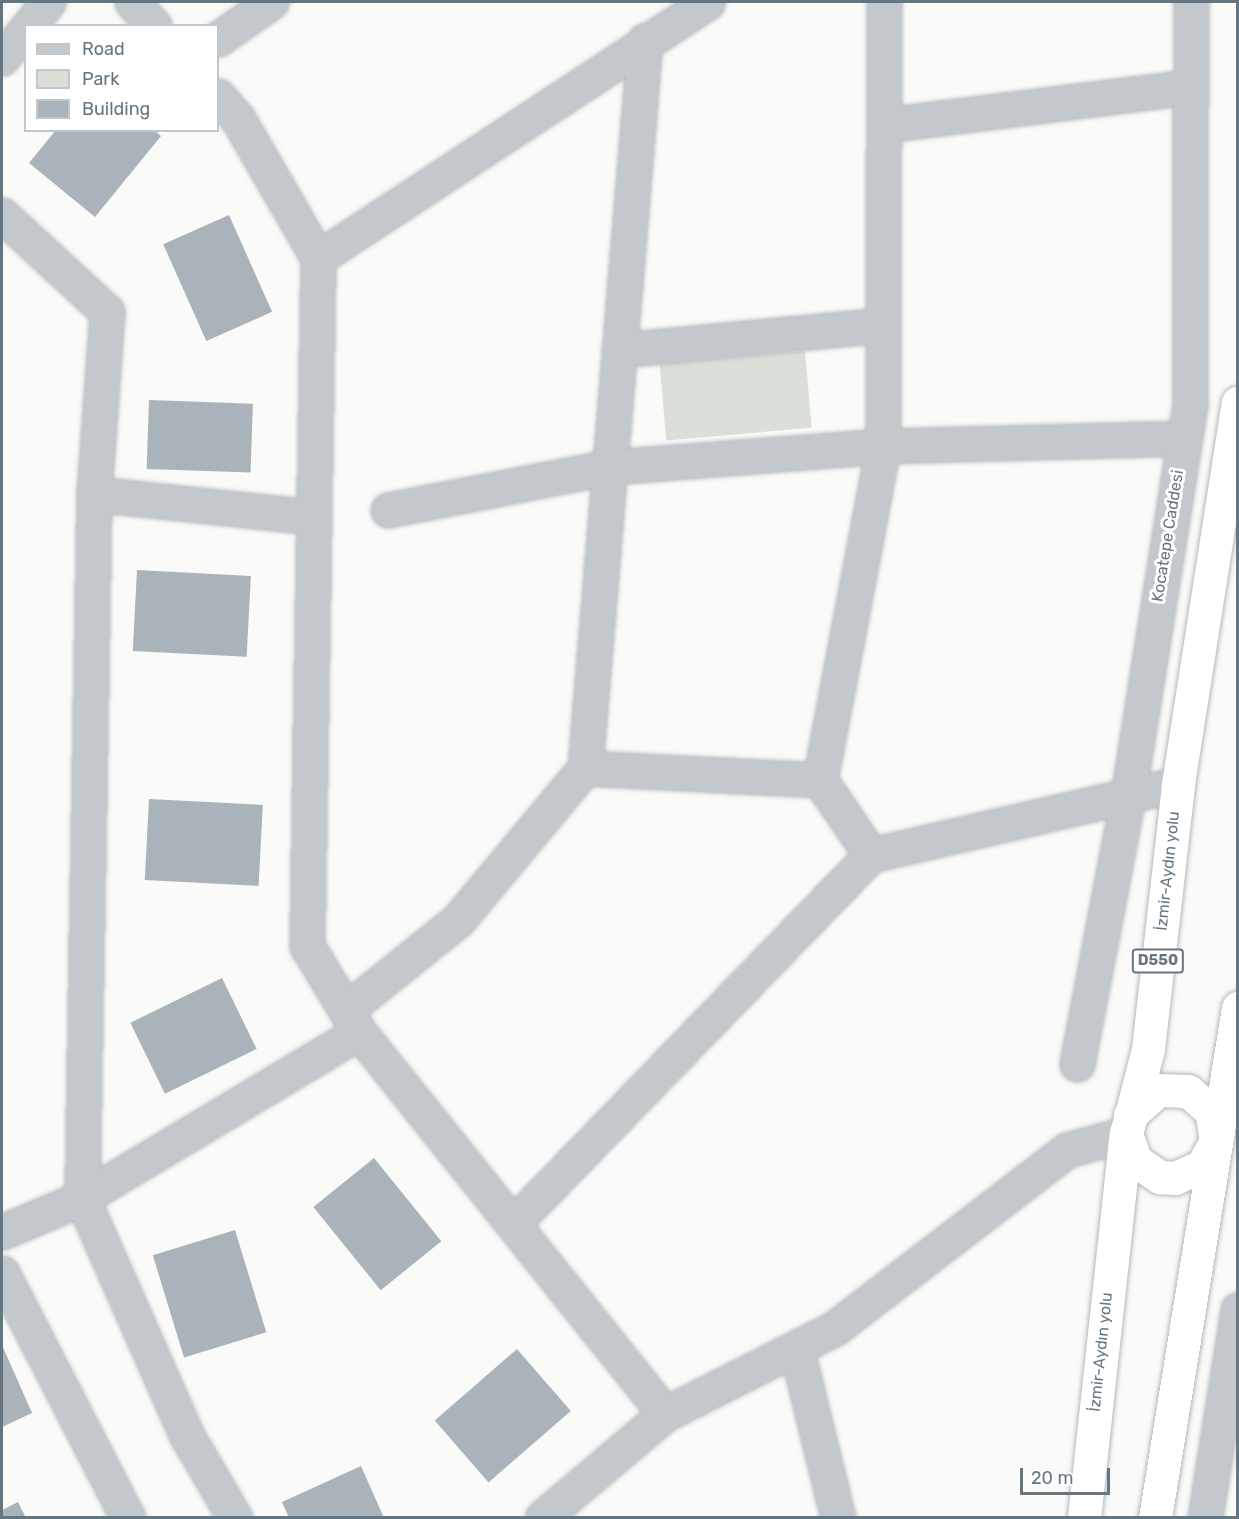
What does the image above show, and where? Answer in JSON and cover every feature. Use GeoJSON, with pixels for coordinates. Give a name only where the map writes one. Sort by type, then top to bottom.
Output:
{"type":"FeatureCollection","features":[{"type":"Feature","properties":{"kind":"highway","name":"İzmir-Aydın yolu"},"geometry":{"type":"LineString","coordinates":[[1084,1518],[1128,1124],[1148,1049],[1178,784],[1238,404]]}},
{"type":"Feature","properties":{"kind":"highway"},"geometry":{"type":"LineString","coordinates":[[1155,1518],[1238,1008]]}},
{"type":"Feature","properties":{"kind":"highway"},"geometry":{"type":"LineString","coordinates":[[1158,1089],[1188,1091],[1211,1111],[1216,1141],[1202,1166],[1175,1178],[1160,1177],[1136,1161],[1128,1124],[1158,1089]]}},
{"type":"Feature","properties":{"kind":"street"},"geometry":{"type":"LineString","coordinates":[[30,24],[48,2]]}},
{"type":"Feature","properties":{"kind":"street"},"geometry":{"type":"LineString","coordinates":[[132,2],[152,24]]}},
{"type":"Feature","properties":{"kind":"street"},"geometry":{"type":"LineString","coordinates":[[219,38],[271,2]]}},
{"type":"Feature","properties":{"kind":"street"},"geometry":{"type":"LineString","coordinates":[[318,258],[645,40],[707,2]]}},
{"type":"Feature","properties":{"kind":"street"},"geometry":{"type":"LineString","coordinates":[[871,855],[820,780],[883,446],[884,2]]}},
{"type":"Feature","properties":{"kind":"street","name":"Kocatepe Caddesi"},"geometry":{"type":"LineString","coordinates":[[1077,1064],[1128,796],[1190,403],[1191,2]]}},
{"type":"Feature","properties":{"kind":"street"},"geometry":{"type":"LineString","coordinates":[[2,58],[24,31]]}},
{"type":"Feature","properties":{"kind":"street"},"geometry":{"type":"LineString","coordinates":[[2,1232],[82,1198],[353,1021],[459,919],[585,768],[645,40]]}},
{"type":"Feature","properties":{"kind":"street"},"geometry":{"type":"LineString","coordinates":[[884,125],[1190,87]]}},
{"type":"Feature","properties":{"kind":"street"},"geometry":{"type":"LineString","coordinates":[[219,97],[238,119],[318,258],[312,517],[307,946],[353,1021],[664,1414]]}},
{"type":"Feature","properties":{"kind":"street"},"geometry":{"type":"LineString","coordinates":[[2,214],[107,312],[94,494],[82,1198],[187,1436],[235,1518]]}},
{"type":"Feature","properties":{"kind":"street"},"geometry":{"type":"LineString","coordinates":[[620,350],[883,325]]}},
{"type":"Feature","properties":{"kind":"street"},"geometry":{"type":"LineString","coordinates":[[388,510],[610,467],[883,446],[1184,438]]}},
{"type":"Feature","properties":{"kind":"street"},"geometry":{"type":"LineString","coordinates":[[94,494],[312,517]]}},
{"type":"Feature","properties":{"kind":"street"},"geometry":{"type":"LineString","coordinates":[[585,768],[820,780]]}},
{"type":"Feature","properties":{"kind":"street"},"geometry":{"type":"LineString","coordinates":[[513,1224],[871,855],[1178,784]]}},
{"type":"Feature","properties":{"kind":"street"},"geometry":{"type":"LineString","coordinates":[[543,1518],[664,1414],[797,1351],[835,1328],[1067,1150],[1128,1124]]}},
{"type":"Feature","properties":{"kind":"street"},"geometry":{"type":"LineString","coordinates":[[2,1273],[128,1518]]}},
{"type":"Feature","properties":{"kind":"street"},"geometry":{"type":"LineString","coordinates":[[1205,1518],[1238,1310]]}},
{"type":"Feature","properties":{"kind":"street"},"geometry":{"type":"LineString","coordinates":[[797,1351],[837,1517]]}},
{"type":"Feature","properties":{"kind":"green space"},"geometry":{"type":"Polygon","coordinates":[[[805,351],[812,428],[666,440],[660,364],[805,351]]]}},
{"type":"Feature","properties":{"kind":"building"},"geometry":{"type":"Polygon","coordinates":[[[54,132],[156,132],[161,136],[95,217],[29,163],[54,132]]]}},
{"type":"Feature","properties":{"kind":"building"},"geometry":{"type":"Polygon","coordinates":[[[229,215],[272,312],[206,341],[163,244],[229,215]]]}},
{"type":"Feature","properties":{"kind":"building"},"geometry":{"type":"Polygon","coordinates":[[[149,400],[253,404],[251,473],[147,469],[149,400]]]}},
{"type":"Feature","properties":{"kind":"building"},"geometry":{"type":"Polygon","coordinates":[[[137,570],[251,576],[247,657],[133,651],[137,570]]]}},
{"type":"Feature","properties":{"kind":"building"},"geometry":{"type":"Polygon","coordinates":[[[149,799],[263,805],[259,886],[145,880],[149,799]]]}},
{"type":"Feature","properties":{"kind":"building"},"geometry":{"type":"Polygon","coordinates":[[[222,978],[257,1049],[165,1094],[130,1023],[222,978]]]}},
{"type":"Feature","properties":{"kind":"building"},"geometry":{"type":"Polygon","coordinates":[[[374,1158],[441,1241],[381,1290],[313,1207],[374,1158]]]}},
{"type":"Feature","properties":{"kind":"building"},"geometry":{"type":"Polygon","coordinates":[[[235,1230],[266,1332],[184,1357],[153,1255],[235,1230]]]}},
{"type":"Feature","properties":{"kind":"building"},"geometry":{"type":"Polygon","coordinates":[[[2,1345],[32,1413],[2,1427],[2,1345]]]}},
{"type":"Feature","properties":{"kind":"building"},"geometry":{"type":"Polygon","coordinates":[[[517,1349],[571,1411],[489,1482],[435,1421],[517,1349]]]}},
{"type":"Feature","properties":{"kind":"building"},"geometry":{"type":"Polygon","coordinates":[[[361,1466],[384,1518],[289,1518],[282,1502],[361,1466]]]}},
{"type":"Feature","properties":{"kind":"building"},"geometry":{"type":"Polygon","coordinates":[[[18,1502],[26,1518],[2,1518],[2,1510],[18,1502]]]}}]}
